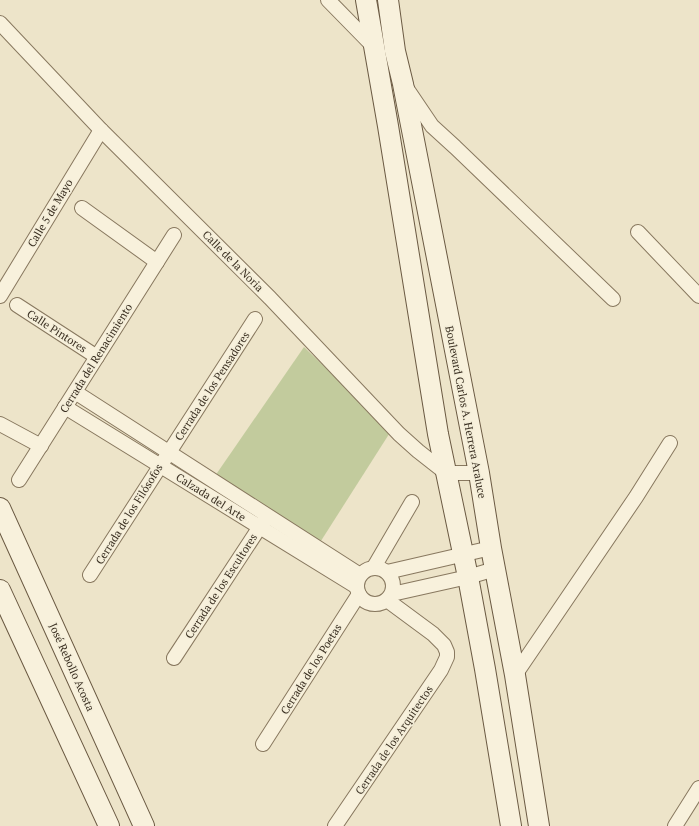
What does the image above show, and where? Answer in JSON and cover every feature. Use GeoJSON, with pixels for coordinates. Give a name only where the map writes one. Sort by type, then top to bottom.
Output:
{"type":"FeatureCollection","features":[{"type":"Feature","properties":{"kind":"main road"},"geometry":{"type":"LineString","coordinates":[[366,0],[438,434],[464,554],[511,826]]}},
{"type":"Feature","properties":{"kind":"main road","name":"Boulevard Carlos A. Herrera Araluce"},"geometry":{"type":"LineString","coordinates":[[388,0],[395,51],[403,84],[478,473],[515,675],[539,826]]}},
{"type":"Feature","properties":{"kind":"main road","name":"José Rebollo Acosta"},"geometry":{"type":"LineString","coordinates":[[0,508],[144,826]]}},
{"type":"Feature","properties":{"kind":"main road"},"geometry":{"type":"LineString","coordinates":[[0,590],[109,826]]}},
{"type":"Feature","properties":{"kind":"main road"},"geometry":{"type":"LineString","coordinates":[[47,694],[78,679]]}},
{"type":"Feature","properties":{"kind":"street"},"geometry":{"type":"LineString","coordinates":[[328,0],[374,48],[395,51]]}},
{"type":"Feature","properties":{"kind":"street","name":"Calle de la Noria"},"geometry":{"type":"LineString","coordinates":[[0,23],[100,130],[270,298],[399,434],[446,473]]}},
{"type":"Feature","properties":{"kind":"street"},"geometry":{"type":"LineString","coordinates":[[403,84],[432,126],[613,300]]}},
{"type":"Feature","properties":{"kind":"street","name":"Calle 5 de Mayo"},"geometry":{"type":"LineString","coordinates":[[0,296],[100,130]]}},
{"type":"Feature","properties":{"kind":"street"},"geometry":{"type":"LineString","coordinates":[[82,208],[157,262]]}},
{"type":"Feature","properties":{"kind":"street"},"geometry":{"type":"LineString","coordinates":[[638,232],[699,296]]}},
{"type":"Feature","properties":{"kind":"street","name":"Cerrada del Renacimiento"},"geometry":{"type":"LineString","coordinates":[[19,480],[174,235]]}},
{"type":"Feature","properties":{"kind":"street","name":"Calle Pintores"},"geometry":{"type":"LineString","coordinates":[[17,305],[97,357]]}},
{"type":"Feature","properties":{"kind":"street","name":"Cerrada de los Pensadores"},"geometry":{"type":"LineString","coordinates":[[169,452],[255,319]]}},
{"type":"Feature","properties":{"kind":"street","name":"Calzada del Arte"},"geometry":{"type":"LineString","coordinates":[[75,392],[169,452],[263,521],[358,585]]}},
{"type":"Feature","properties":{"kind":"street","name":"Calzada del Arte"},"geometry":{"type":"LineString","coordinates":[[65,407],[160,466],[263,521]]}},
{"type":"Feature","properties":{"kind":"street"},"geometry":{"type":"LineString","coordinates":[[0,424],[41,446]]}},
{"type":"Feature","properties":{"kind":"street"},"geometry":{"type":"LineString","coordinates":[[515,675],[636,497],[670,443]]}},
{"type":"Feature","properties":{"kind":"street","name":"Cerrada de los Filósofos"},"geometry":{"type":"LineString","coordinates":[[90,575],[169,452]]}},
{"type":"Feature","properties":{"kind":"street"},"geometry":{"type":"LineString","coordinates":[[446,473],[478,473]]}},
{"type":"Feature","properties":{"kind":"street"},"geometry":{"type":"LineString","coordinates":[[374,567],[412,502]]}},
{"type":"Feature","properties":{"kind":"street","name":"Cerrada de los Escultores"},"geometry":{"type":"LineString","coordinates":[[174,658],[263,521]]}},
{"type":"Feature","properties":{"kind":"street"},"geometry":{"type":"LineString","coordinates":[[387,572],[491,548]]}},
{"type":"Feature","properties":{"kind":"street"},"geometry":{"type":"LineString","coordinates":[[416,565],[420,588]]}},
{"type":"Feature","properties":{"kind":"street"},"geometry":{"type":"LineString","coordinates":[[390,597],[394,586],[392,578],[387,572],[381,568],[374,567],[366,570],[358,585],[364,600],[371,604],[380,603],[390,597],[420,588],[495,569]]}},
{"type":"Feature","properties":{"kind":"street","name":"Cerrada de los Poetas"},"geometry":{"type":"LineString","coordinates":[[263,744],[358,585]]}},
{"type":"Feature","properties":{"kind":"street","name":"Cerrada de los Arquitectos"},"geometry":{"type":"LineString","coordinates":[[335,826],[441,670],[447,657],[447,652],[444,645],[390,597]]}},
{"type":"Feature","properties":{"kind":"street"},"geometry":{"type":"LineString","coordinates":[[675,826],[699,788]]}},
{"type":"Feature","properties":{"kind":"green space"},"geometry":{"type":"Polygon","coordinates":[[[304,347],[391,431],[319,544],[215,476],[304,347]]]}}]}
